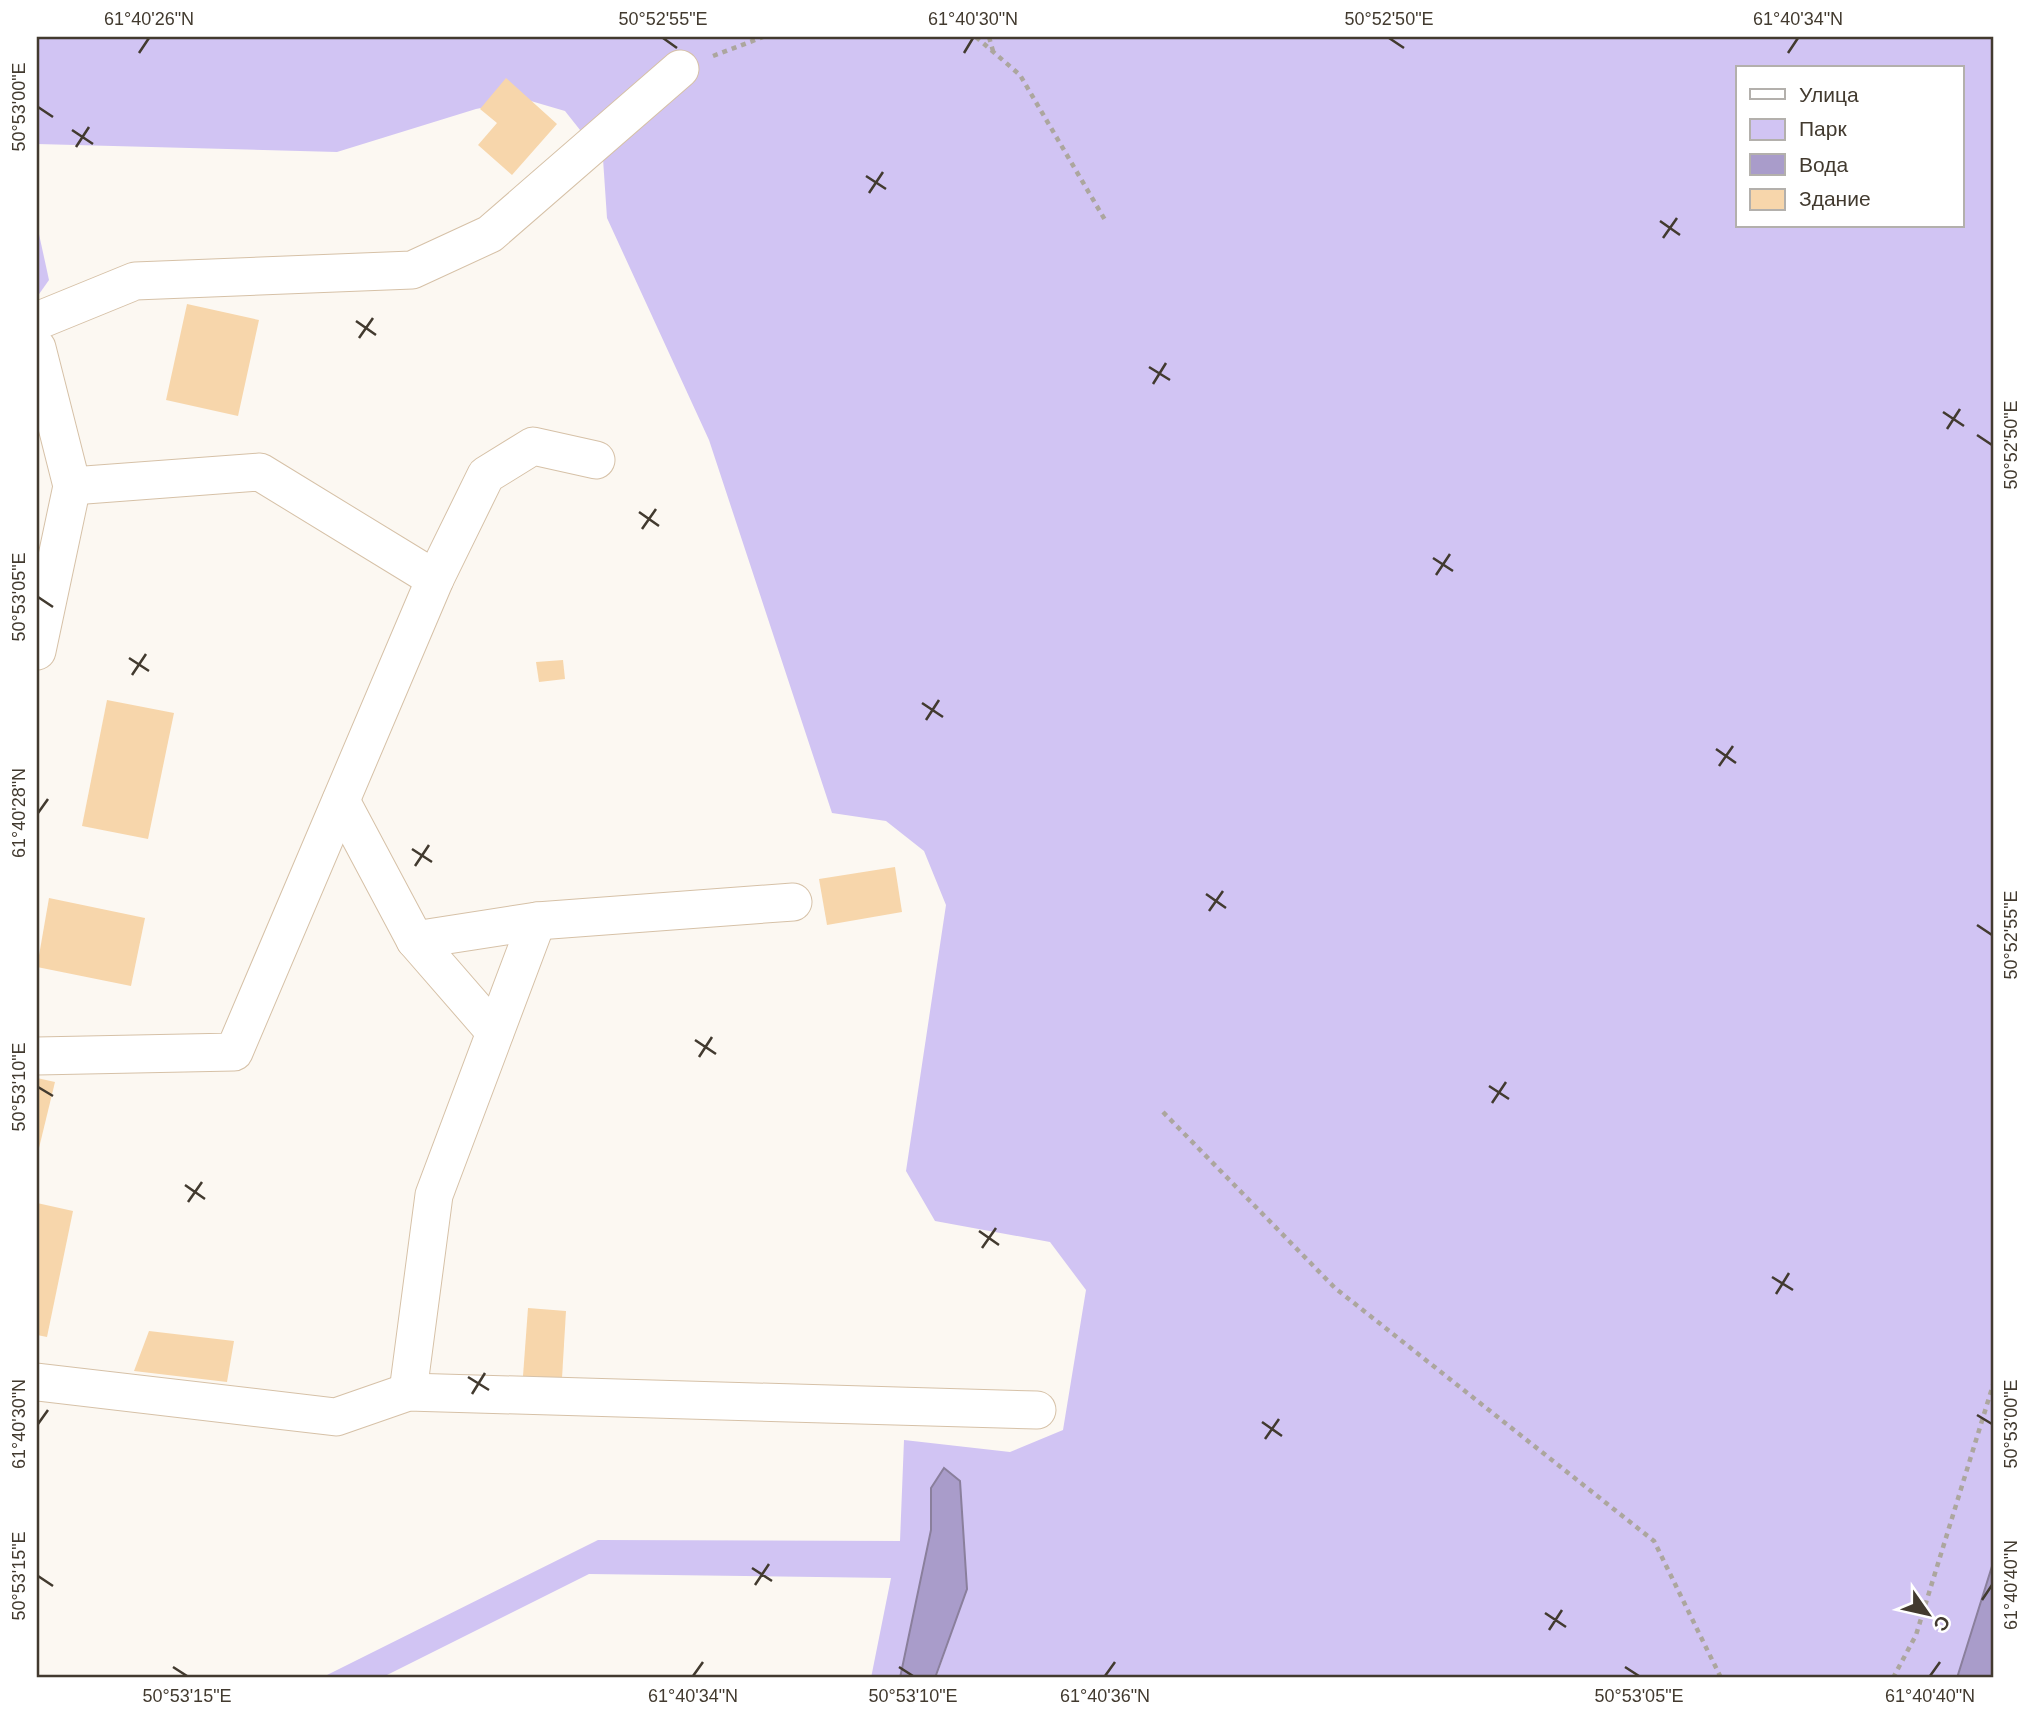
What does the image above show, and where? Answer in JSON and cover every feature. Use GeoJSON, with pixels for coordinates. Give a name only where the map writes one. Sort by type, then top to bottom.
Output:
{"type":"FeatureCollection","features":[{"type":"Feature","properties":{"kind":"street"},"geometry":{"type":"LineString","coordinates":[[37,321],[135,281],[412,270],[490,234],[680,69]]}},
{"type":"Feature","properties":{"kind":"street"},"geometry":{"type":"LineString","coordinates":[[37,348],[72,486],[37,652]]}},
{"type":"Feature","properties":{"kind":"street"},"geometry":{"type":"LineString","coordinates":[[37,1056],[234,1052],[435,579],[486,475],[533,446],[596,460]]}},
{"type":"Feature","properties":{"kind":"street"},"geometry":{"type":"LineString","coordinates":[[72,486],[260,472],[435,579]]}},
{"type":"Feature","properties":{"kind":"street"},"geometry":{"type":"LineString","coordinates":[[341,800],[415,940],[495,1032]]}},
{"type":"Feature","properties":{"kind":"street"},"geometry":{"type":"LineString","coordinates":[[415,940],[537,921],[793,902]]}},
{"type":"Feature","properties":{"kind":"street"},"geometry":{"type":"LineString","coordinates":[[408,1392],[434,1195],[537,921]]}},
{"type":"Feature","properties":{"kind":"street"},"geometry":{"type":"LineString","coordinates":[[37,1382],[336,1418],[408,1392],[1037,1410]]}},
{"type":"Feature","properties":{"kind":"path"},"geometry":{"type":"LineString","coordinates":[[680,69],[763,37]]}},
{"type":"Feature","properties":{"kind":"path"},"geometry":{"type":"LineString","coordinates":[[976,37],[1020,75],[1105,220]]}},
{"type":"Feature","properties":{"kind":"path"},"geometry":{"type":"LineString","coordinates":[[989,37],[993,52]]}},
{"type":"Feature","properties":{"kind":"path"},"geometry":{"type":"LineString","coordinates":[[1163,1112],[1335,1287],[1654,1541],[1721,1678]]}},
{"type":"Feature","properties":{"kind":"path"},"geometry":{"type":"LineString","coordinates":[[1893,1678],[1916,1635],[1993,1385]]}},
{"type":"Feature","properties":{"kind":"green space"},"geometry":{"type":"Polygon","coordinates":[[[37,37],[1993,37],[1993,1563],[1957,1678],[936,1678],[967,1589],[931,1488],[931,1530],[900,1678],[871,1678],[891,1578],[589,1574],[381,1678],[321,1678],[598,1540],[900,1541],[904,1440],[1010,1452],[1063,1430],[1086,1290],[1050,1242],[935,1221],[906,1171],[946,905],[924,851],[886,821],[832,813],[709,440],[607,218],[603,159],[565,111],[524,99],[476,109],[337,152],[37,144],[37,37]]]}},
{"type":"Feature","properties":{"kind":"green space"},"geometry":{"type":"Polygon","coordinates":[[[37,225],[49,280],[37,297],[37,225]]]}},
{"type":"Feature","properties":{"kind":"water"},"geometry":{"type":"Polygon","coordinates":[[[944,1468],[960,1481],[967,1589],[935,1678],[900,1678],[931,1530],[931,1488],[944,1468]]]}},
{"type":"Feature","properties":{"kind":"water"},"geometry":{"type":"Polygon","coordinates":[[[1993,1563],[1993,1678],[1957,1678],[1993,1563]]]}},
{"type":"Feature","properties":{"kind":"building"},"geometry":{"type":"Polygon","coordinates":[[[506,78],[557,124],[512,175],[478,145],[497,123],[480,109],[506,78]]]}},
{"type":"Feature","properties":{"kind":"building"},"geometry":{"type":"Polygon","coordinates":[[[187,304],[259,320],[238,416],[166,400],[187,304]]]}},
{"type":"Feature","properties":{"kind":"building"},"geometry":{"type":"Polygon","coordinates":[[[563,660],[565,679],[539,682],[536,662],[563,660]]]}},
{"type":"Feature","properties":{"kind":"building"},"geometry":{"type":"Polygon","coordinates":[[[107,700],[174,713],[148,839],[82,826],[107,700]]]}},
{"type":"Feature","properties":{"kind":"building"},"geometry":{"type":"Polygon","coordinates":[[[895,867],[902,912],[827,925],[819,879],[895,867]]]}},
{"type":"Feature","properties":{"kind":"building"},"geometry":{"type":"Polygon","coordinates":[[[49,898],[145,918],[131,986],[37,967],[49,898]]]}},
{"type":"Feature","properties":{"kind":"building"},"geometry":{"type":"Polygon","coordinates":[[[37,1078],[55,1082],[39,1148],[37,1148],[37,1078]]]}},
{"type":"Feature","properties":{"kind":"building"},"geometry":{"type":"Polygon","coordinates":[[[37,1203],[73,1211],[47,1337],[37,1335],[37,1203]]]}},
{"type":"Feature","properties":{"kind":"building"},"geometry":{"type":"Polygon","coordinates":[[[528,1308],[566,1311],[562,1378],[523,1376],[528,1308]]]}},
{"type":"Feature","properties":{"kind":"building"},"geometry":{"type":"Polygon","coordinates":[[[149,1331],[234,1341],[227,1382],[134,1371],[149,1331]]]}}]}
